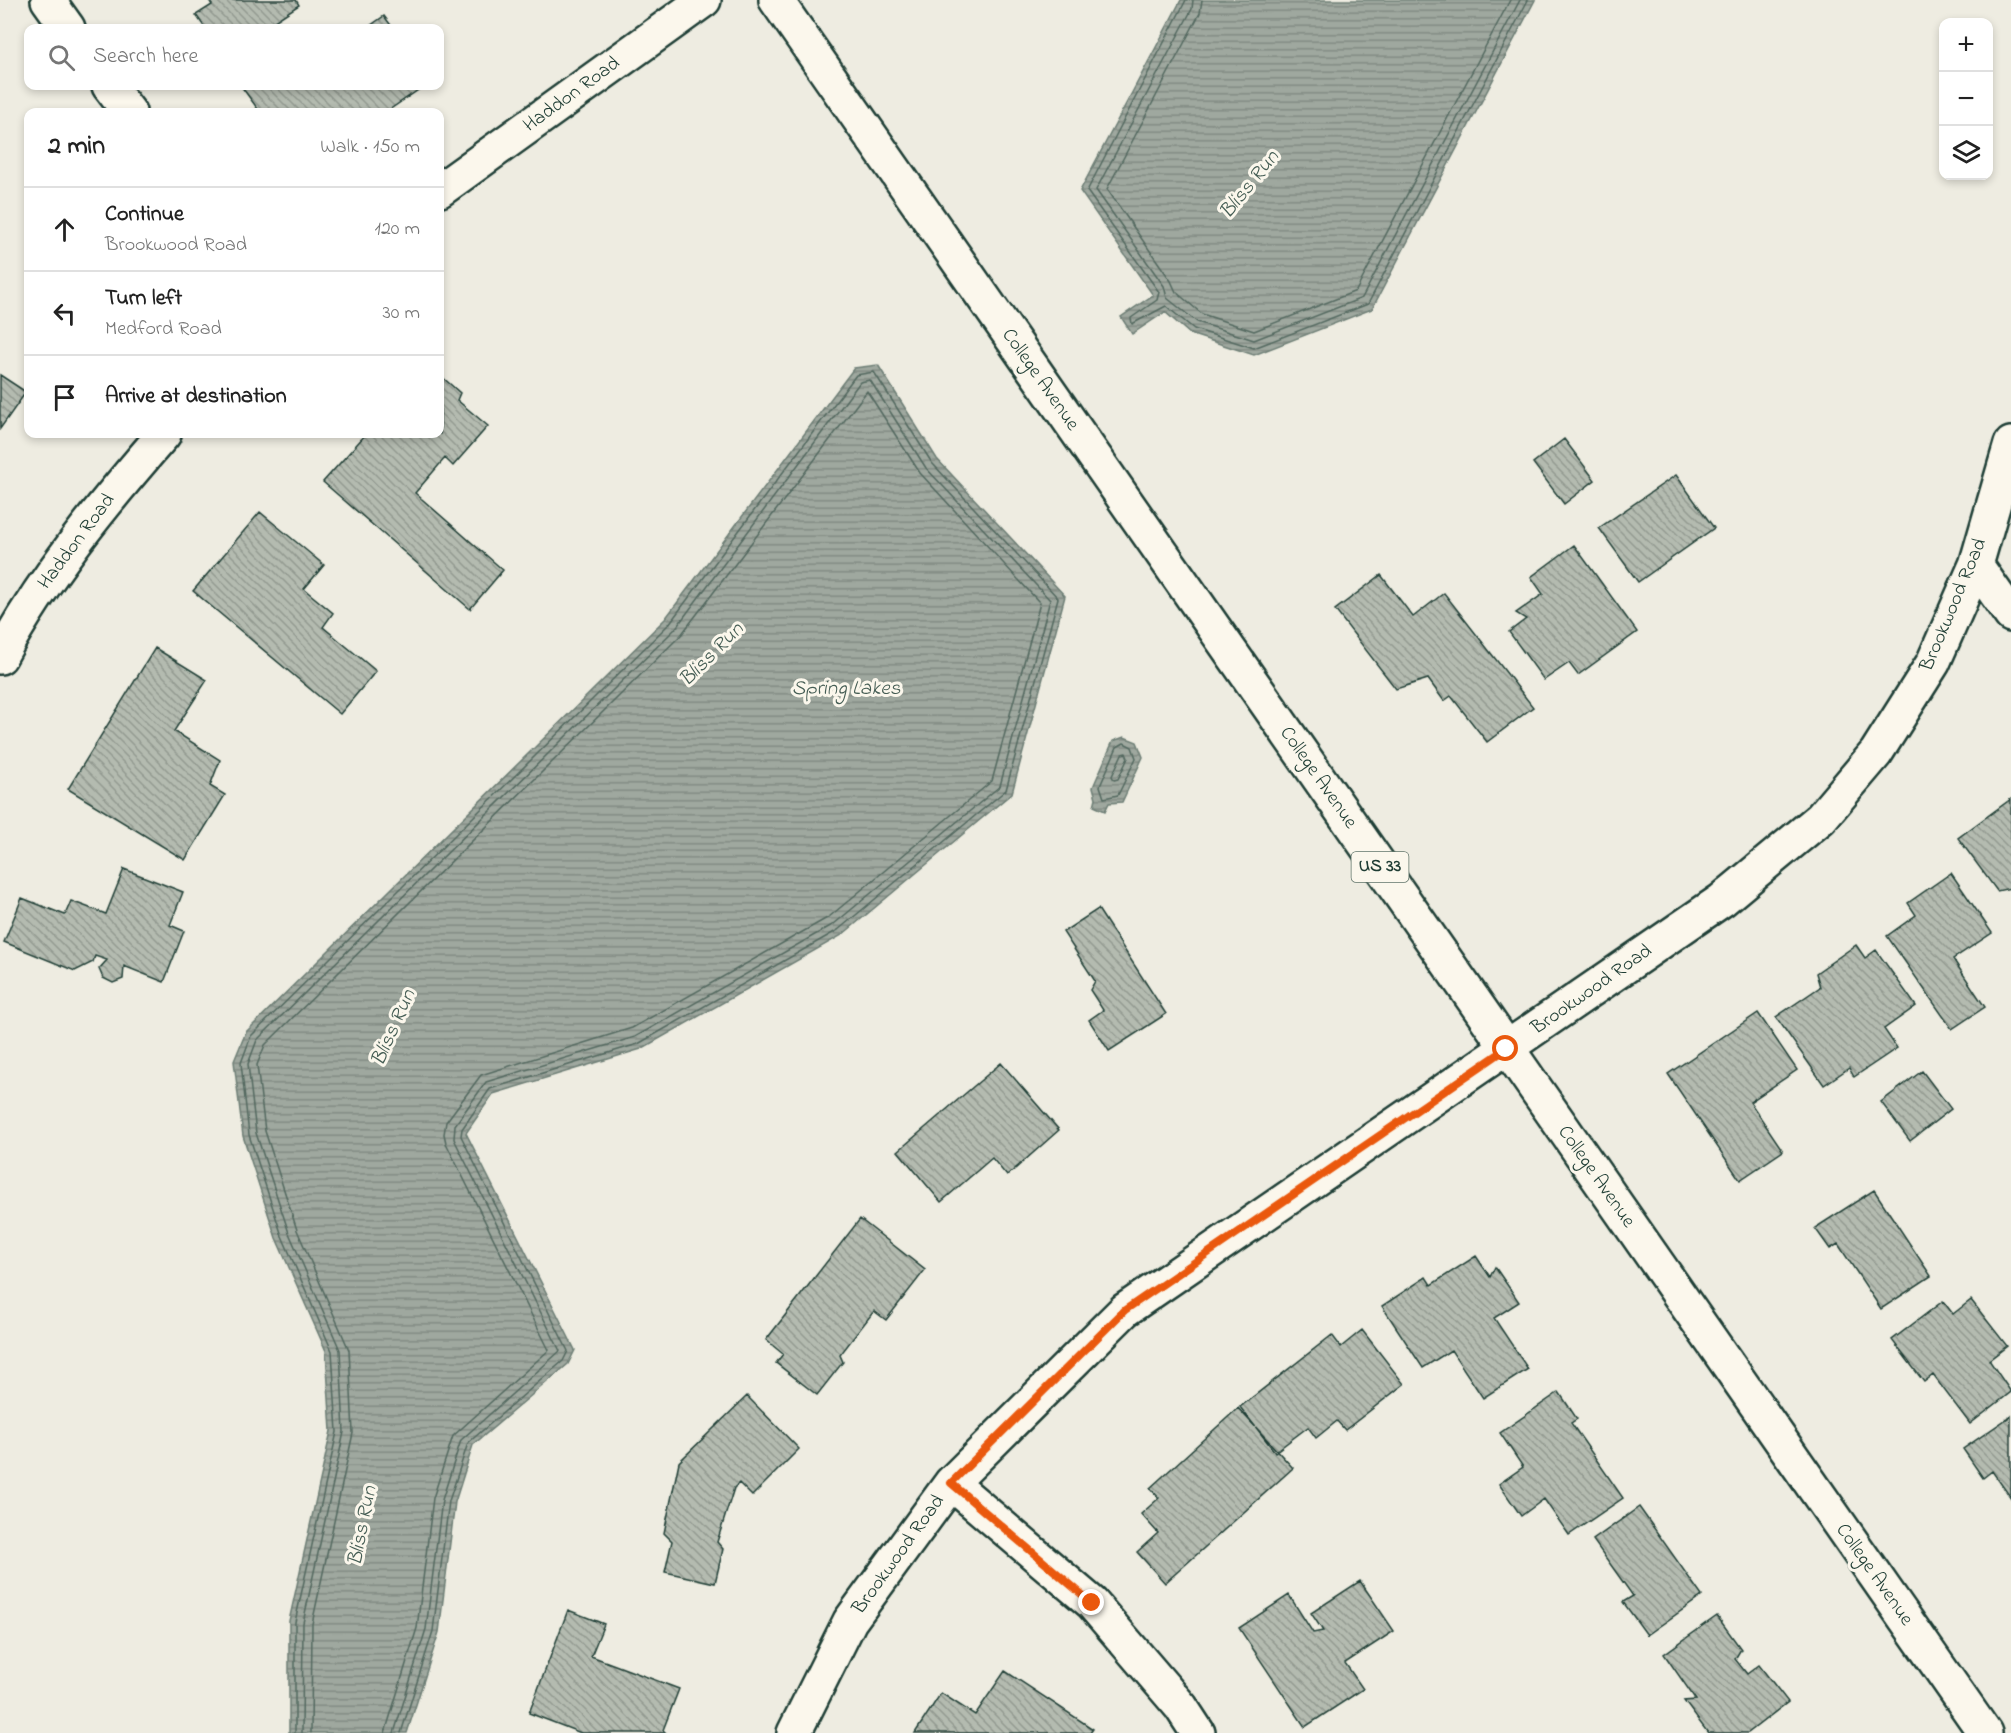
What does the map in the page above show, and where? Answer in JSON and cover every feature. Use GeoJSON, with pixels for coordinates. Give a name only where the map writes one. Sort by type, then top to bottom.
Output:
{"type":"FeatureCollection","features":[{"type":"Feature","properties":{"kind":"street"},"geometry":{"type":"LineString","coordinates":[[48,0],[65,24]]}},
{"type":"Feature","properties":{"kind":"street","name":"Haddon Road"},"geometry":{"type":"LineString","coordinates":[[444,187],[704,0]]}},
{"type":"Feature","properties":{"kind":"street","name":"College Avenue"},"geometry":{"type":"LineString","coordinates":[[776,0],[1985,1733]]}},
{"type":"Feature","properties":{"kind":"street"},"geometry":{"type":"LineString","coordinates":[[112,90],[126,108]]}},
{"type":"Feature","properties":{"kind":"street","name":"Haddon Road"},"geometry":{"type":"LineString","coordinates":[[0,657],[22,616],[73,543],[161,438]]}},
{"type":"Feature","properties":{"kind":"street","name":"Brookwood Road"},"geometry":{"type":"LineString","coordinates":[[794,1733],[850,1621],[951,1483],[1125,1310],[1722,900],[1821,818],[1876,753],[1933,663],[1976,565],[2011,444]]}},
{"type":"Feature","properties":{"kind":"street"},"geometry":{"type":"LineString","coordinates":[[1976,565],[2011,615]]}},
{"type":"Feature","properties":{"kind":"street"},"geometry":{"type":"LineString","coordinates":[[951,1483],[1092,1603],[1181,1707],[1198,1733]]}},
{"type":"Feature","properties":{"kind":"water","name":"Bliss Run"},"geometry":{"type":"Polygon","coordinates":[[[1181,0],[1535,0],[1372,309],[1254,355],[1190,334],[1165,312],[1132,334],[1121,317],[1153,295],[1080,191],[1181,0]]]}},
{"type":"Feature","properties":{"kind":"water","name":"Spring Lakes"},"geometry":{"type":"Polygon","coordinates":[[[878,365],[937,459],[1065,596],[1012,793],[842,935],[641,1049],[493,1094],[466,1133],[575,1350],[568,1364],[473,1445],[455,1502],[439,1632],[407,1733],[289,1733],[289,1621],[331,1431],[326,1351],[276,1238],[243,1136],[234,1061],[246,1032],[665,619],[854,368],[878,365]]]}},
{"type":"Feature","properties":{"kind":"water"},"geometry":{"type":"Polygon","coordinates":[[[1124,737],[1137,742],[1143,757],[1122,802],[1109,803],[1105,811],[1094,806],[1096,798],[1093,787],[1113,741],[1124,737]]]}},
{"type":"Feature","properties":{"kind":"building"},"geometry":{"type":"Polygon","coordinates":[[[209,0],[296,0],[299,5],[270,24],[202,24],[196,15],[212,5],[209,0]]]}},
{"type":"Feature","properties":{"kind":"building"},"geometry":{"type":"Polygon","coordinates":[[[384,16],[390,24],[373,24],[384,16]]]}},
{"type":"Feature","properties":{"kind":"building"},"geometry":{"type":"Polygon","coordinates":[[[244,90],[418,90],[392,108],[257,108],[244,90]]]}},
{"type":"Feature","properties":{"kind":"building"},"geometry":{"type":"Polygon","coordinates":[[[0,375],[24,391],[24,395],[0,429],[0,375]]]}},
{"type":"Feature","properties":{"kind":"building"},"geometry":{"type":"Polygon","coordinates":[[[444,379],[460,393],[457,400],[488,426],[453,466],[445,458],[415,493],[503,570],[470,609],[323,482],[362,438],[444,438],[444,379]]]}},
{"type":"Feature","properties":{"kind":"building"},"geometry":{"type":"Polygon","coordinates":[[[1564,439],[1595,480],[1564,504],[1533,463],[1564,439]]]}},
{"type":"Feature","properties":{"kind":"building"},"geometry":{"type":"Polygon","coordinates":[[[1676,475],[1714,528],[1638,582],[1599,528],[1676,475]]]}},
{"type":"Feature","properties":{"kind":"building"},"geometry":{"type":"Polygon","coordinates":[[[260,512],[324,565],[304,589],[333,613],[323,627],[376,671],[340,714],[193,591],[260,512]]]}},
{"type":"Feature","properties":{"kind":"building"},"geometry":{"type":"Polygon","coordinates":[[[1574,545],[1637,632],[1578,675],[1569,663],[1544,680],[1509,632],[1526,619],[1516,613],[1543,594],[1531,577],[1574,545]]]}},
{"type":"Feature","properties":{"kind":"building"},"geometry":{"type":"Polygon","coordinates":[[[1381,575],[1413,617],[1444,593],[1533,707],[1487,742],[1451,696],[1444,701],[1428,679],[1396,689],[1335,610],[1381,575]]]}},
{"type":"Feature","properties":{"kind":"building"},"geometry":{"type":"Polygon","coordinates":[[[155,648],[207,680],[174,731],[220,760],[210,786],[225,795],[185,860],[68,789],[155,648]]]}},
{"type":"Feature","properties":{"kind":"building"},"geometry":{"type":"Polygon","coordinates":[[[2011,799],[2011,888],[1997,891],[1958,838],[2011,799]]]}},
{"type":"Feature","properties":{"kind":"building"},"geometry":{"type":"Polygon","coordinates":[[[124,869],[183,892],[170,925],[184,931],[164,982],[124,966],[123,979],[113,983],[103,978],[99,969],[107,960],[95,956],[93,962],[75,971],[4,942],[22,898],[65,915],[71,901],[106,914],[124,869]]]}},
{"type":"Feature","properties":{"kind":"building"},"geometry":{"type":"Polygon","coordinates":[[[1951,873],[1992,933],[1953,959],[1985,1007],[1952,1029],[1887,936],[1916,915],[1908,903],[1951,873]]]}},
{"type":"Feature","properties":{"kind":"building"},"geometry":{"type":"Polygon","coordinates":[[[1098,909],[1166,1014],[1109,1051],[1089,1020],[1103,1010],[1090,990],[1095,981],[1063,932],[1098,909]]]}},
{"type":"Feature","properties":{"kind":"building"},"geometry":{"type":"Polygon","coordinates":[[[1856,945],[1865,958],[1876,950],[1916,1006],[1884,1029],[1897,1048],[1854,1077],[1849,1068],[1824,1085],[1776,1017],[1820,987],[1816,973],[1856,945]]]}},
{"type":"Feature","properties":{"kind":"building"},"geometry":{"type":"Polygon","coordinates":[[[1758,1013],[1797,1070],[1750,1102],[1783,1151],[1740,1180],[1668,1074],[1758,1013]]]}},
{"type":"Feature","properties":{"kind":"building"},"geometry":{"type":"Polygon","coordinates":[[[1001,1063],[1059,1130],[1007,1176],[992,1158],[941,1202],[898,1151],[1001,1063]]]}},
{"type":"Feature","properties":{"kind":"building"},"geometry":{"type":"Polygon","coordinates":[[[1922,1071],[1951,1109],[1910,1141],[1881,1102],[1922,1071]]]}},
{"type":"Feature","properties":{"kind":"building"},"geometry":{"type":"Polygon","coordinates":[[[1874,1190],[1931,1276],[1881,1309],[1838,1244],[1830,1249],[1815,1228],[1874,1190]]]}},
{"type":"Feature","properties":{"kind":"building"},"geometry":{"type":"Polygon","coordinates":[[[860,1219],[925,1270],[886,1320],[874,1311],[840,1355],[843,1362],[817,1395],[776,1363],[783,1354],[766,1340],[860,1219]]]}},
{"type":"Feature","properties":{"kind":"building"},"geometry":{"type":"Polygon","coordinates":[[[1476,1256],[1490,1277],[1495,1267],[1519,1302],[1494,1318],[1528,1369],[1483,1398],[1451,1350],[1423,1368],[1382,1306],[1426,1277],[1431,1285],[1476,1256]]]}},
{"type":"Feature","properties":{"kind":"building"},"geometry":{"type":"Polygon","coordinates":[[[1971,1300],[2007,1346],[1989,1360],[2011,1392],[1970,1424],[1933,1375],[1924,1382],[1892,1340],[1943,1301],[1953,1314],[1971,1300]]]}},
{"type":"Feature","properties":{"kind":"building"},"geometry":{"type":"Polygon","coordinates":[[[1362,1330],[1404,1384],[1345,1430],[1337,1421],[1316,1438],[1308,1427],[1275,1452],[1240,1407],[1332,1335],[1341,1347],[1362,1330]]]}},
{"type":"Feature","properties":{"kind":"building"},"geometry":{"type":"Polygon","coordinates":[[[1559,1392],[1577,1419],[1571,1423],[1623,1498],[1569,1535],[1544,1499],[1521,1516],[1499,1484],[1523,1467],[1500,1433],[1559,1392]]]}},
{"type":"Feature","properties":{"kind":"building"},"geometry":{"type":"Polygon","coordinates":[[[747,1396],[799,1449],[752,1496],[739,1483],[734,1488],[717,1542],[723,1549],[715,1583],[665,1572],[672,1541],[664,1533],[679,1462],[747,1396]]]}},
{"type":"Feature","properties":{"kind":"building"},"geometry":{"type":"Polygon","coordinates":[[[1238,1408],[1293,1468],[1165,1583],[1137,1552],[1158,1533],[1141,1514],[1159,1498],[1150,1488],[1238,1408]]]}},
{"type":"Feature","properties":{"kind":"building"},"geometry":{"type":"Polygon","coordinates":[[[2011,1416],[2011,1498],[1992,1471],[1983,1478],[1963,1449],[2011,1416]]]}},
{"type":"Feature","properties":{"kind":"building"},"geometry":{"type":"Polygon","coordinates":[[[1639,1507],[1702,1596],[1647,1635],[1623,1602],[1633,1596],[1593,1540],[1639,1507]]]}},
{"type":"Feature","properties":{"kind":"building"},"geometry":{"type":"Polygon","coordinates":[[[1360,1581],[1394,1631],[1345,1663],[1363,1689],[1305,1727],[1239,1628],[1289,1595],[1313,1633],[1323,1631],[1311,1613],[1360,1581]]]}},
{"type":"Feature","properties":{"kind":"building"},"geometry":{"type":"Polygon","coordinates":[[[568,1610],[604,1624],[591,1656],[679,1689],[663,1730],[666,1733],[581,1733],[529,1713],[568,1610]]]}},
{"type":"Feature","properties":{"kind":"building"},"geometry":{"type":"Polygon","coordinates":[[[1717,1616],[1741,1649],[1735,1659],[1747,1674],[1759,1665],[1788,1702],[1748,1733],[1708,1733],[1684,1701],[1696,1700],[1664,1654],[1717,1616]]]}},
{"type":"Feature","properties":{"kind":"building"},"geometry":{"type":"Polygon","coordinates":[[[1005,1671],[1093,1729],[1090,1733],[915,1733],[941,1693],[975,1715],[1005,1671]]]}},
{"type":"Feature","properties":{"kind":"route"},"geometry":{"type":"LineString","coordinates":[[1092,1603],[951,1483],[1125,1310],[1506,1049]]}}]}
